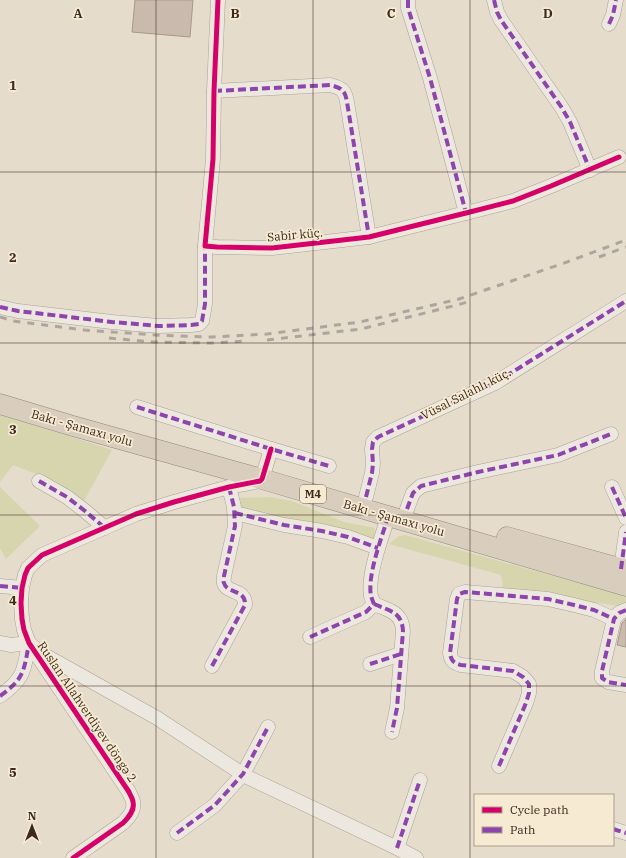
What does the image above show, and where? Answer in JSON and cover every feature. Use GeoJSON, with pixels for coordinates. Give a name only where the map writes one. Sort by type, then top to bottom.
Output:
{"type":"FeatureCollection","features":[{"type":"Feature","properties":{"kind":"highway","name":"Bakı - Şamaxı yolu"},"geometry":{"type":"LineString","coordinates":[[0,391],[84,416],[263,474],[388,517],[624,575]]}},
{"type":"Feature","properties":{"kind":"highway","name":"Bakı - Şamaxı yolu"},"geometry":{"type":"LineString","coordinates":[[0,404],[73,426],[263,474],[366,497],[624,575]]}},
{"type":"Feature","properties":{"kind":"street"},"geometry":{"type":"LineString","coordinates":[[0,307],[18,311],[159,326],[191,325],[199,324],[202,321],[205,304],[205,246],[213,159],[218,0]]}},
{"type":"Feature","properties":{"kind":"street"},"geometry":{"type":"LineString","coordinates":[[408,0],[408,8],[430,78],[466,213]]}},
{"type":"Feature","properties":{"kind":"street"},"geometry":{"type":"LineString","coordinates":[[494,0],[501,20],[562,108],[570,122],[590,170]]}},
{"type":"Feature","properties":{"kind":"street"},"geometry":{"type":"LineString","coordinates":[[609,24],[613,15],[616,0]]}},
{"type":"Feature","properties":{"kind":"street"},"geometry":{"type":"LineString","coordinates":[[214,91],[330,86],[338,87],[343,90],[346,96],[369,237]]}},
{"type":"Feature","properties":{"kind":"street","name":"Sabir küç."},"geometry":{"type":"LineString","coordinates":[[205,246],[272,248],[369,237],[513,201],[619,157]]}},
{"type":"Feature","properties":{"kind":"street","name":"Vüsal Salahlı küç."},"geometry":{"type":"LineString","coordinates":[[366,497],[372,474],[373,442],[378,437],[495,383],[626,301]]}},
{"type":"Feature","properties":{"kind":"street"},"geometry":{"type":"LineString","coordinates":[[138,408],[329,466]]}},
{"type":"Feature","properties":{"kind":"street"},"geometry":{"type":"LineString","coordinates":[[407,509],[414,493],[421,486],[558,455],[612,434]]}},
{"type":"Feature","properties":{"kind":"street"},"geometry":{"type":"LineString","coordinates":[[263,474],[271,449]]}},
{"type":"Feature","properties":{"kind":"street","name":"Ruslan Allahverdiyev döngə 2"},"geometry":{"type":"LineString","coordinates":[[74,858],[123,823],[130,816],[133,809],[133,802],[128,792],[29,643],[24,630],[21,602],[22,588],[28,568],[42,555],[144,511],[229,487],[255,483],[260,481],[263,474]]}},
{"type":"Feature","properties":{"kind":"street"},"geometry":{"type":"LineString","coordinates":[[39,480],[67,497],[105,528]]}},
{"type":"Feature","properties":{"kind":"street"},"geometry":{"type":"LineString","coordinates":[[212,666],[245,605],[243,596],[224,584],[224,576],[235,526],[235,513],[229,487]]}},
{"type":"Feature","properties":{"kind":"street"},"geometry":{"type":"LineString","coordinates":[[612,487],[626,518]]}},
{"type":"Feature","properties":{"kind":"street"},"geometry":{"type":"LineString","coordinates":[[235,513],[284,525],[348,537],[378,548]]}},
{"type":"Feature","properties":{"kind":"street"},"geometry":{"type":"LineString","coordinates":[[388,517],[373,566],[371,595],[374,604],[395,614],[403,623],[396,708],[392,732]]}},
{"type":"Feature","properties":{"kind":"street"},"geometry":{"type":"LineString","coordinates":[[624,575],[626,532]]}},
{"type":"Feature","properties":{"kind":"street"},"geometry":{"type":"LineString","coordinates":[[0,586],[22,588]]}},
{"type":"Feature","properties":{"kind":"street"},"geometry":{"type":"LineString","coordinates":[[498,766],[526,702],[529,693],[529,684],[524,677],[513,671],[454,663],[451,659],[450,653],[457,599],[459,594],[465,592],[548,599],[594,610],[614,619]]}},
{"type":"Feature","properties":{"kind":"street"},"geometry":{"type":"LineString","coordinates":[[310,637],[366,612],[374,604]]}},
{"type":"Feature","properties":{"kind":"street"},"geometry":{"type":"LineString","coordinates":[[626,610],[619,613],[614,619],[602,671],[602,678],[608,682],[626,685]]}},
{"type":"Feature","properties":{"kind":"street"},"geometry":{"type":"LineString","coordinates":[[0,642],[11,645],[29,643],[39,652],[157,718],[242,774],[416,858]]}},
{"type":"Feature","properties":{"kind":"street"},"geometry":{"type":"LineString","coordinates":[[0,696],[11,688],[20,678],[24,669],[29,643]]}},
{"type":"Feature","properties":{"kind":"street"},"geometry":{"type":"LineString","coordinates":[[370,664],[401,654]]}},
{"type":"Feature","properties":{"kind":"street"},"geometry":{"type":"LineString","coordinates":[[177,833],[215,805],[242,774],[268,728]]}},
{"type":"Feature","properties":{"kind":"street"},"geometry":{"type":"LineString","coordinates":[[397,848],[420,780]]}},
{"type":"Feature","properties":{"kind":"street"},"geometry":{"type":"LineString","coordinates":[[614,829],[626,833]]}},
{"type":"Feature","properties":{"kind":"shaded area"},"geometry":{"type":"Polygon","coordinates":[[[0,414],[112,450],[84,501],[44,477],[13,465],[0,482],[0,414]]]}},
{"type":"Feature","properties":{"kind":"shaded area"},"geometry":{"type":"Polygon","coordinates":[[[0,487],[40,526],[6,559],[0,548],[0,487]]]}},
{"type":"Feature","properties":{"kind":"shaded area"},"geometry":{"type":"Polygon","coordinates":[[[269,497],[292,501],[344,522],[375,528],[374,538],[241,512],[238,498],[269,497]]]}},
{"type":"Feature","properties":{"kind":"shaded area"},"geometry":{"type":"Polygon","coordinates":[[[405,535],[626,596],[626,607],[503,589],[501,575],[389,544],[399,536],[405,535]]]}},
{"type":"Feature","properties":{"kind":"building"},"geometry":{"type":"Polygon","coordinates":[[[135,0],[193,0],[190,37],[132,32],[135,0]]]}},
{"type":"Feature","properties":{"kind":"building"},"geometry":{"type":"Polygon","coordinates":[[[626,619],[626,647],[617,645],[622,623],[626,619]]]}},
{"type":"Feature","properties":{"kind":"railway"},"geometry":{"type":"LineString","coordinates":[[0,317],[13,321],[84,330],[155,335],[212,337],[267,334],[360,322],[459,299],[626,240]]}},
{"type":"Feature","properties":{"kind":"railway"},"geometry":{"type":"LineString","coordinates":[[599,257],[626,247]]}},
{"type":"Feature","properties":{"kind":"railway"},"geometry":{"type":"LineString","coordinates":[[267,340],[361,329],[471,301]]}},
{"type":"Feature","properties":{"kind":"railway"},"geometry":{"type":"LineString","coordinates":[[109,338],[153,342],[212,343],[247,341]]}},
{"type":"Feature","properties":{"kind":"marked path"},"geometry":{"type":"LineString","coordinates":[[408,0],[408,8],[430,78],[466,213]]}},
{"type":"Feature","properties":{"kind":"marked path"},"geometry":{"type":"LineString","coordinates":[[494,0],[501,20],[562,108],[570,122],[590,170]]}},
{"type":"Feature","properties":{"kind":"marked path"},"geometry":{"type":"LineString","coordinates":[[609,24],[613,15],[616,0]]}},
{"type":"Feature","properties":{"kind":"marked path"},"geometry":{"type":"LineString","coordinates":[[214,91],[330,85],[342,90],[347,102],[369,237]]}},
{"type":"Feature","properties":{"kind":"marked path"},"geometry":{"type":"LineString","coordinates":[[0,307],[18,311],[112,322],[159,326],[199,324],[202,321],[205,304],[205,246]]}},
{"type":"Feature","properties":{"kind":"marked path"},"geometry":{"type":"LineString","coordinates":[[366,497],[372,473],[373,442],[378,437],[495,383],[626,301]]}},
{"type":"Feature","properties":{"kind":"marked path"},"geometry":{"type":"LineString","coordinates":[[137,407],[329,466]]}},
{"type":"Feature","properties":{"kind":"marked path"},"geometry":{"type":"LineString","coordinates":[[407,509],[413,493],[421,486],[558,455],[611,434]]}},
{"type":"Feature","properties":{"kind":"marked path"},"geometry":{"type":"LineString","coordinates":[[39,481],[67,497],[105,528]]}},
{"type":"Feature","properties":{"kind":"marked path"},"geometry":{"type":"LineString","coordinates":[[212,666],[245,605],[243,596],[229,589],[224,581],[235,526],[234,507],[229,487]]}},
{"type":"Feature","properties":{"kind":"marked path"},"geometry":{"type":"LineString","coordinates":[[612,487],[626,518]]}},
{"type":"Feature","properties":{"kind":"marked path"},"geometry":{"type":"LineString","coordinates":[[235,513],[284,525],[348,537],[378,548]]}},
{"type":"Feature","properties":{"kind":"marked path"},"geometry":{"type":"LineString","coordinates":[[310,637],[366,612],[374,604],[371,596],[371,578],[388,517]]}},
{"type":"Feature","properties":{"kind":"marked path"},"geometry":{"type":"LineString","coordinates":[[621,569],[626,532]]}},
{"type":"Feature","properties":{"kind":"marked path"},"geometry":{"type":"LineString","coordinates":[[0,586],[22,588]]}},
{"type":"Feature","properties":{"kind":"marked path"},"geometry":{"type":"LineString","coordinates":[[499,766],[526,703],[529,693],[529,684],[523,677],[513,671],[461,665],[452,660],[450,653],[457,599],[459,594],[465,592],[548,599],[594,610],[614,619]]}},
{"type":"Feature","properties":{"kind":"marked path"},"geometry":{"type":"LineString","coordinates":[[374,604],[398,616],[403,631],[397,708],[392,732]]}},
{"type":"Feature","properties":{"kind":"marked path"},"geometry":{"type":"LineString","coordinates":[[626,610],[619,613],[614,619],[602,671],[602,678],[608,682],[626,685]]}},
{"type":"Feature","properties":{"kind":"marked path"},"geometry":{"type":"LineString","coordinates":[[0,696],[8,690],[22,674],[29,643]]}},
{"type":"Feature","properties":{"kind":"marked path"},"geometry":{"type":"LineString","coordinates":[[370,664],[401,654]]}},
{"type":"Feature","properties":{"kind":"marked path"},"geometry":{"type":"LineString","coordinates":[[177,833],[215,805],[243,774],[268,727]]}},
{"type":"Feature","properties":{"kind":"marked path"},"geometry":{"type":"LineString","coordinates":[[397,848],[420,780]]}},
{"type":"Feature","properties":{"kind":"marked path"},"geometry":{"type":"LineString","coordinates":[[614,829],[626,833]]}},
{"type":"Feature","properties":{"kind":"cycle path"},"geometry":{"type":"LineString","coordinates":[[218,0],[213,159],[205,246],[272,248],[369,237],[513,201],[619,157]]}},
{"type":"Feature","properties":{"kind":"cycle path"},"geometry":{"type":"LineString","coordinates":[[73,858],[123,823],[132,811],[133,801],[129,792],[29,643],[24,630],[21,603],[22,588],[28,568],[42,555],[136,514],[229,487],[260,481],[262,479],[271,449]]}}]}
